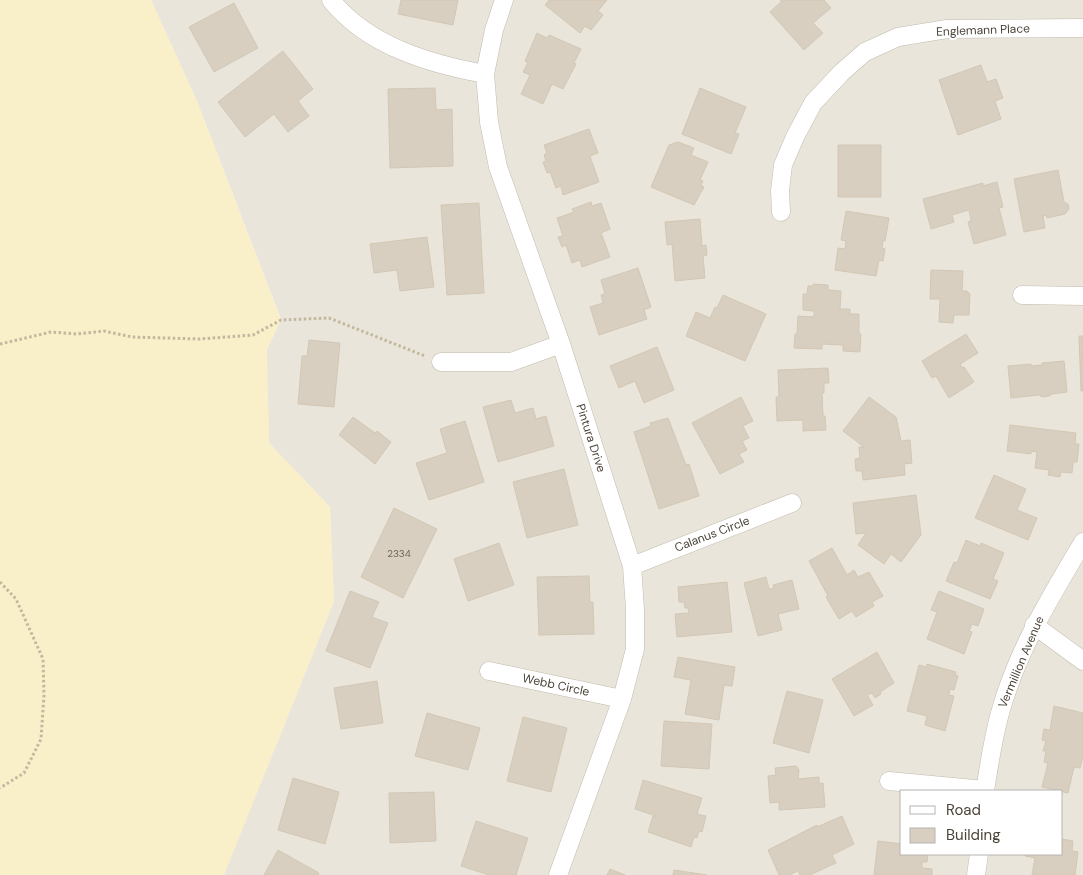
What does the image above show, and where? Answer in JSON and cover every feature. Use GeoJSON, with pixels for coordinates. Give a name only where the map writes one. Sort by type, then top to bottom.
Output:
{"type":"FeatureCollection","features":[{"type":"Feature","properties":{"kind":"street"},"geometry":{"type":"LineString","coordinates":[[331,0],[342,14],[381,41],[448,67],[485,74]]}},
{"type":"Feature","properties":{"kind":"street","name":"Pintura Drive"},"geometry":{"type":"LineString","coordinates":[[504,0],[494,30],[485,74],[489,122],[498,166],[561,344],[632,566],[635,609],[635,649],[622,698],[558,875]]}},
{"type":"Feature","properties":{"kind":"street","name":"Englemann Place"},"geometry":{"type":"LineString","coordinates":[[781,212],[780,190],[783,164],[795,137],[813,103],[842,72],[865,52],[898,37],[947,29],[1083,28]]}},
{"type":"Feature","properties":{"kind":"street"},"geometry":{"type":"LineString","coordinates":[[1022,295],[1083,296]]}},
{"type":"Feature","properties":{"kind":"street"},"geometry":{"type":"LineString","coordinates":[[440,362],[511,362],[561,344]]}},
{"type":"Feature","properties":{"kind":"street","name":"Calanus Circle"},"geometry":{"type":"LineString","coordinates":[[632,566],[792,503]]}},
{"type":"Feature","properties":{"kind":"street","name":"Vermillion Avenue"},"geometry":{"type":"LineString","coordinates":[[985,790],[1000,713],[1018,663],[1034,626],[1083,542]]}},
{"type":"Feature","properties":{"kind":"street"},"geometry":{"type":"LineString","coordinates":[[1034,626],[1083,661]]}},
{"type":"Feature","properties":{"kind":"street","name":"Webb Circle"},"geometry":{"type":"LineString","coordinates":[[489,671],[622,698]]}},
{"type":"Feature","properties":{"kind":"street"},"geometry":{"type":"LineString","coordinates":[[890,781],[976,790]]}},
{"type":"Feature","properties":{"kind":"street"},"geometry":{"type":"LineString","coordinates":[[976,875],[979,855]]}},
{"type":"Feature","properties":{"kind":"path"},"geometry":{"type":"LineString","coordinates":[[0,344],[51,332],[77,334],[104,331],[132,337],[200,339],[244,336],[253,335],[281,320],[329,318],[440,362]]}},
{"type":"Feature","properties":{"kind":"path"},"geometry":{"type":"LineString","coordinates":[[0,582],[16,599],[43,658],[44,695],[41,739],[24,773],[0,788]]}},
{"type":"Feature","properties":{"kind":"shaded area"},"geometry":{"type":"Polygon","coordinates":[[[151,0],[1083,0],[1083,875],[224,875],[334,601],[330,507],[269,443],[266,350],[281,319],[197,101],[151,0]]]}},
{"type":"Feature","properties":{"kind":"sand"},"geometry":{"type":"Polygon","coordinates":[[[0,0],[151,0],[197,101],[281,320],[267,350],[269,443],[330,507],[334,601],[224,875],[0,875],[0,0]]]}},
{"type":"Feature","properties":{"kind":"building"},"geometry":{"type":"Polygon","coordinates":[[[401,0],[458,0],[453,25],[398,14],[401,0]]]}},
{"type":"Feature","properties":{"kind":"building"},"geometry":{"type":"Polygon","coordinates":[[[549,0],[607,0],[598,11],[603,15],[591,30],[585,26],[580,33],[545,5],[549,0]]]}},
{"type":"Feature","properties":{"kind":"building"},"geometry":{"type":"Polygon","coordinates":[[[780,0],[824,0],[831,8],[813,23],[823,33],[804,50],[770,12],[782,1],[780,0]]]}},
{"type":"Feature","properties":{"kind":"building"},"geometry":{"type":"Polygon","coordinates":[[[234,3],[258,48],[214,72],[189,27],[234,3]]]}},
{"type":"Feature","properties":{"kind":"building"},"geometry":{"type":"Polygon","coordinates":[[[537,33],[547,38],[549,35],[581,49],[574,63],[576,64],[563,89],[552,84],[543,104],[521,94],[530,75],[523,72],[528,63],[525,61],[537,33]]]}},
{"type":"Feature","properties":{"kind":"building"},"geometry":{"type":"Polygon","coordinates":[[[283,51],[313,89],[298,101],[309,116],[288,132],[274,114],[245,137],[218,102],[283,51]]]}},
{"type":"Feature","properties":{"kind":"building"},"geometry":{"type":"Polygon","coordinates":[[[981,65],[987,82],[996,79],[1003,98],[995,101],[1001,119],[958,135],[939,80],[981,65]]]}},
{"type":"Feature","properties":{"kind":"building"},"geometry":{"type":"Polygon","coordinates":[[[435,88],[436,110],[452,109],[453,166],[390,168],[388,89],[435,88]]]}},
{"type":"Feature","properties":{"kind":"building"},"geometry":{"type":"Polygon","coordinates":[[[700,88],[746,107],[735,133],[739,134],[731,154],[682,134],[700,88]]]}},
{"type":"Feature","properties":{"kind":"building"},"geometry":{"type":"Polygon","coordinates":[[[589,129],[598,153],[590,156],[599,182],[563,195],[561,186],[556,188],[550,172],[547,173],[543,162],[546,161],[544,155],[547,153],[544,145],[589,129]]]}},
{"type":"Feature","properties":{"kind":"building"},"geometry":{"type":"Polygon","coordinates":[[[678,142],[694,148],[691,155],[708,162],[700,180],[703,181],[701,186],[704,187],[694,205],[651,187],[669,145],[678,142]]]}},
{"type":"Feature","properties":{"kind":"building"},"geometry":{"type":"Polygon","coordinates":[[[838,145],[881,145],[881,197],[838,197],[838,145]]]}},
{"type":"Feature","properties":{"kind":"building"},"geometry":{"type":"Polygon","coordinates":[[[1058,170],[1064,202],[1068,204],[1069,209],[1065,214],[1047,218],[1046,215],[1043,216],[1045,228],[1024,232],[1014,179],[1058,170]]]}},
{"type":"Feature","properties":{"kind":"building"},"geometry":{"type":"Polygon","coordinates":[[[997,182],[1003,207],[999,208],[1006,235],[974,244],[968,222],[971,221],[969,210],[952,215],[954,222],[931,229],[923,199],[983,183],[983,186],[997,182]]]}},
{"type":"Feature","properties":{"kind":"building"},"geometry":{"type":"Polygon","coordinates":[[[591,202],[592,206],[601,203],[610,229],[601,233],[610,257],[582,267],[580,260],[572,263],[566,245],[562,247],[558,237],[563,236],[557,218],[574,212],[572,209],[591,202]]]}},
{"type":"Feature","properties":{"kind":"building"},"geometry":{"type":"Polygon","coordinates":[[[479,203],[484,293],[447,295],[441,205],[479,203]]]}},
{"type":"Feature","properties":{"kind":"building"},"geometry":{"type":"Polygon","coordinates":[[[846,211],[889,218],[885,241],[883,240],[882,248],[885,249],[883,261],[879,260],[876,276],[835,270],[838,248],[845,249],[846,241],[841,240],[846,211]]]}},
{"type":"Feature","properties":{"kind":"building"},"geometry":{"type":"Polygon","coordinates":[[[700,219],[702,246],[706,245],[707,255],[703,256],[705,278],[675,281],[672,244],[667,245],[665,222],[700,219]]]}},
{"type":"Feature","properties":{"kind":"building"},"geometry":{"type":"Polygon","coordinates":[[[427,237],[434,287],[400,291],[397,270],[374,273],[370,244],[427,237]]]}},
{"type":"Feature","properties":{"kind":"building"},"geometry":{"type":"Polygon","coordinates":[[[638,268],[651,307],[644,310],[647,319],[599,335],[590,307],[603,303],[601,295],[605,294],[601,280],[638,268]]]}},
{"type":"Feature","properties":{"kind":"building"},"geometry":{"type":"Polygon","coordinates":[[[931,270],[963,271],[962,291],[967,291],[970,294],[969,315],[954,315],[953,323],[939,322],[940,299],[930,299],[931,270]]]}},
{"type":"Feature","properties":{"kind":"building"},"geometry":{"type":"Polygon","coordinates":[[[813,284],[828,285],[828,290],[841,291],[840,309],[850,309],[850,314],[859,314],[860,352],[843,351],[843,345],[822,344],[822,349],[794,348],[798,316],[814,317],[814,311],[803,310],[803,294],[807,294],[808,286],[813,286],[813,284]]]}},
{"type":"Feature","properties":{"kind":"building"},"geometry":{"type":"Polygon","coordinates":[[[723,295],[766,314],[745,361],[686,336],[696,312],[710,318],[723,295]]]}},
{"type":"Feature","properties":{"kind":"building"},"geometry":{"type":"Polygon","coordinates":[[[966,334],[978,353],[960,364],[974,382],[949,398],[936,376],[932,378],[922,361],[966,334]]]}},
{"type":"Feature","properties":{"kind":"building"},"geometry":{"type":"Polygon","coordinates":[[[1079,336],[1083,336],[1083,391],[1081,391],[1079,336]]]}},
{"type":"Feature","properties":{"kind":"building"},"geometry":{"type":"Polygon","coordinates":[[[309,340],[340,343],[334,407],[298,404],[302,356],[307,356],[309,340]]]}},
{"type":"Feature","properties":{"kind":"building"},"geometry":{"type":"Polygon","coordinates":[[[657,347],[674,390],[644,403],[635,381],[619,388],[610,366],[657,347]]]}},
{"type":"Feature","properties":{"kind":"building"},"geometry":{"type":"Polygon","coordinates":[[[1064,361],[1067,392],[1042,397],[1039,395],[1011,398],[1008,366],[1031,364],[1031,366],[1064,361]]]}},
{"type":"Feature","properties":{"kind":"building"},"geometry":{"type":"Polygon","coordinates":[[[828,368],[829,383],[824,383],[824,393],[822,393],[826,430],[803,431],[803,420],[777,421],[776,397],[779,397],[778,370],[828,368]]]}},
{"type":"Feature","properties":{"kind":"building"},"geometry":{"type":"Polygon","coordinates":[[[741,397],[753,421],[743,426],[749,438],[742,441],[747,450],[739,454],[744,462],[720,474],[692,423],[741,397]]]}},
{"type":"Feature","properties":{"kind":"building"},"geometry":{"type":"Polygon","coordinates":[[[869,397],[896,417],[901,441],[910,440],[912,463],[904,464],[905,475],[863,480],[862,471],[856,471],[855,459],[860,458],[859,447],[864,447],[843,431],[869,397]]]}},
{"type":"Feature","properties":{"kind":"building"},"geometry":{"type":"Polygon","coordinates":[[[511,400],[515,413],[533,408],[536,419],[546,416],[554,446],[498,462],[483,407],[511,400]]]}},
{"type":"Feature","properties":{"kind":"building"},"geometry":{"type":"Polygon","coordinates":[[[353,417],[391,442],[375,464],[339,435],[353,417]]]}},
{"type":"Feature","properties":{"kind":"building"},"geometry":{"type":"Polygon","coordinates":[[[668,418],[686,465],[689,464],[699,496],[659,509],[634,432],[651,426],[650,423],[668,418]]]}},
{"type":"Feature","properties":{"kind":"building"},"geometry":{"type":"Polygon","coordinates":[[[465,421],[484,482],[429,500],[416,463],[447,453],[440,429],[465,421]]]}},
{"type":"Feature","properties":{"kind":"building"},"geometry":{"type":"Polygon","coordinates":[[[1010,425],[1076,433],[1075,444],[1079,444],[1077,462],[1073,462],[1072,473],[1061,472],[1060,477],[1048,475],[1049,470],[1035,468],[1037,452],[1031,451],[1031,454],[1007,451],[1010,425]]]}},
{"type":"Feature","properties":{"kind":"building"},"geometry":{"type":"Polygon","coordinates":[[[564,469],[578,525],[527,538],[513,482],[564,469]]]}},
{"type":"Feature","properties":{"kind":"building"},"geometry":{"type":"Polygon","coordinates":[[[994,475],[1026,489],[1017,510],[1037,518],[1028,540],[975,518],[994,475]]]}},
{"type":"Feature","properties":{"kind":"building"},"geometry":{"type":"Polygon","coordinates":[[[916,495],[921,535],[901,562],[891,554],[884,564],[858,545],[866,533],[856,534],[853,503],[916,495]]]}},
{"type":"Feature","properties":{"kind":"building"},"geometry":{"type":"Polygon","coordinates":[[[394,508],[437,529],[403,598],[361,577],[394,508]]]}},
{"type":"Feature","properties":{"kind":"building"},"geometry":{"type":"Polygon","coordinates":[[[966,540],[980,546],[981,543],[1004,553],[993,579],[998,581],[990,599],[946,581],[954,562],[957,563],[966,540]]]}},
{"type":"Feature","properties":{"kind":"building"},"geometry":{"type":"Polygon","coordinates":[[[499,543],[514,585],[468,601],[454,559],[499,543]]]}},
{"type":"Feature","properties":{"kind":"building"},"geometry":{"type":"Polygon","coordinates":[[[832,548],[847,575],[854,570],[858,577],[869,572],[883,596],[872,602],[874,606],[856,617],[852,611],[839,619],[809,561],[832,548]]]}},
{"type":"Feature","properties":{"kind":"building"},"geometry":{"type":"Polygon","coordinates":[[[589,576],[590,602],[593,602],[594,634],[539,635],[537,577],[589,576]]]}},
{"type":"Feature","properties":{"kind":"building"},"geometry":{"type":"Polygon","coordinates":[[[766,577],[769,589],[774,588],[773,585],[792,580],[799,609],[778,614],[782,630],[758,636],[744,583],[766,577]]]}},
{"type":"Feature","properties":{"kind":"building"},"geometry":{"type":"Polygon","coordinates":[[[727,582],[732,632],[677,637],[675,614],[689,613],[688,608],[685,608],[684,602],[679,602],[678,587],[727,582]]]}},
{"type":"Feature","properties":{"kind":"building"},"geometry":{"type":"Polygon","coordinates":[[[350,591],[379,602],[372,617],[388,623],[370,668],[326,651],[350,591]]]}},
{"type":"Feature","properties":{"kind":"building"},"geometry":{"type":"Polygon","coordinates":[[[939,591],[984,609],[978,626],[972,624],[969,631],[972,632],[964,654],[927,639],[937,612],[931,610],[939,591]]]}},
{"type":"Feature","properties":{"kind":"building"},"geometry":{"type":"Polygon","coordinates":[[[877,652],[894,683],[880,692],[881,694],[875,698],[872,693],[867,695],[873,705],[854,716],[832,679],[877,652]]]}},
{"type":"Feature","properties":{"kind":"building"},"geometry":{"type":"Polygon","coordinates":[[[678,657],[735,667],[732,686],[724,685],[719,720],[685,714],[691,680],[674,677],[678,657]]]}},
{"type":"Feature","properties":{"kind":"building"},"geometry":{"type":"Polygon","coordinates":[[[927,664],[956,672],[955,675],[958,676],[954,690],[950,689],[949,695],[954,696],[945,731],[925,725],[927,716],[907,711],[919,665],[926,667],[927,664]]]}},
{"type":"Feature","properties":{"kind":"building"},"geometry":{"type":"Polygon","coordinates":[[[377,681],[383,723],[341,729],[334,688],[377,681]]]}},
{"type":"Feature","properties":{"kind":"building"},"geometry":{"type":"Polygon","coordinates":[[[787,691],[823,700],[809,753],[773,743],[787,691]]]}},
{"type":"Feature","properties":{"kind":"building"},"geometry":{"type":"Polygon","coordinates":[[[1054,706],[1083,713],[1083,756],[1080,768],[1074,767],[1068,793],[1063,792],[1063,790],[1042,787],[1048,763],[1044,762],[1046,751],[1043,751],[1046,741],[1042,740],[1044,729],[1050,730],[1054,706]]]}},
{"type":"Feature","properties":{"kind":"building"},"geometry":{"type":"Polygon","coordinates":[[[427,713],[480,728],[468,770],[415,756],[427,713]]]}},
{"type":"Feature","properties":{"kind":"building"},"geometry":{"type":"Polygon","coordinates":[[[523,717],[567,728],[551,792],[507,781],[523,717]]]}},
{"type":"Feature","properties":{"kind":"building"},"geometry":{"type":"Polygon","coordinates":[[[664,721],[712,724],[709,769],[661,766],[664,721]]]}},
{"type":"Feature","properties":{"kind":"building"},"geometry":{"type":"Polygon","coordinates":[[[796,766],[799,770],[798,779],[819,777],[819,784],[823,783],[825,807],[779,810],[779,802],[770,803],[768,776],[776,775],[775,768],[796,766]]]}},
{"type":"Feature","properties":{"kind":"building"},"geometry":{"type":"Polygon","coordinates":[[[293,778],[339,792],[325,844],[278,830],[293,778]]]}},
{"type":"Feature","properties":{"kind":"building"},"geometry":{"type":"Polygon","coordinates":[[[643,780],[702,798],[697,814],[706,816],[702,832],[699,831],[697,838],[694,837],[691,847],[648,832],[653,816],[656,816],[635,809],[643,780]]]}},
{"type":"Feature","properties":{"kind":"building"},"geometry":{"type":"Polygon","coordinates":[[[434,792],[436,841],[390,843],[389,793],[434,792]]]}},
{"type":"Feature","properties":{"kind":"building"},"geometry":{"type":"Polygon","coordinates":[[[842,816],[854,844],[832,855],[836,863],[810,875],[800,875],[798,871],[789,875],[779,875],[768,850],[817,825],[817,827],[842,816]]]}},
{"type":"Feature","properties":{"kind":"building"},"geometry":{"type":"Polygon","coordinates":[[[476,821],[528,838],[516,875],[489,875],[461,866],[476,821]]]}},
{"type":"Feature","properties":{"kind":"building"},"geometry":{"type":"Polygon","coordinates":[[[1063,839],[1073,841],[1072,851],[1078,852],[1075,875],[1032,875],[1035,858],[1025,856],[1063,855],[1063,839]]]}},
{"type":"Feature","properties":{"kind":"building"},"geometry":{"type":"Polygon","coordinates":[[[878,841],[900,844],[900,855],[928,855],[927,862],[922,862],[922,868],[932,869],[932,875],[874,875],[878,841]]]}},
{"type":"Feature","properties":{"kind":"building"},"geometry":{"type":"Polygon","coordinates":[[[278,850],[319,873],[318,875],[264,875],[278,850]]]}},
{"type":"Feature","properties":{"kind":"building"},"geometry":{"type":"Polygon","coordinates":[[[610,869],[625,875],[607,875],[610,869]]]}},
{"type":"Feature","properties":{"kind":"building"},"geometry":{"type":"Polygon","coordinates":[[[674,870],[707,875],[673,875],[674,870]]]}}]}
